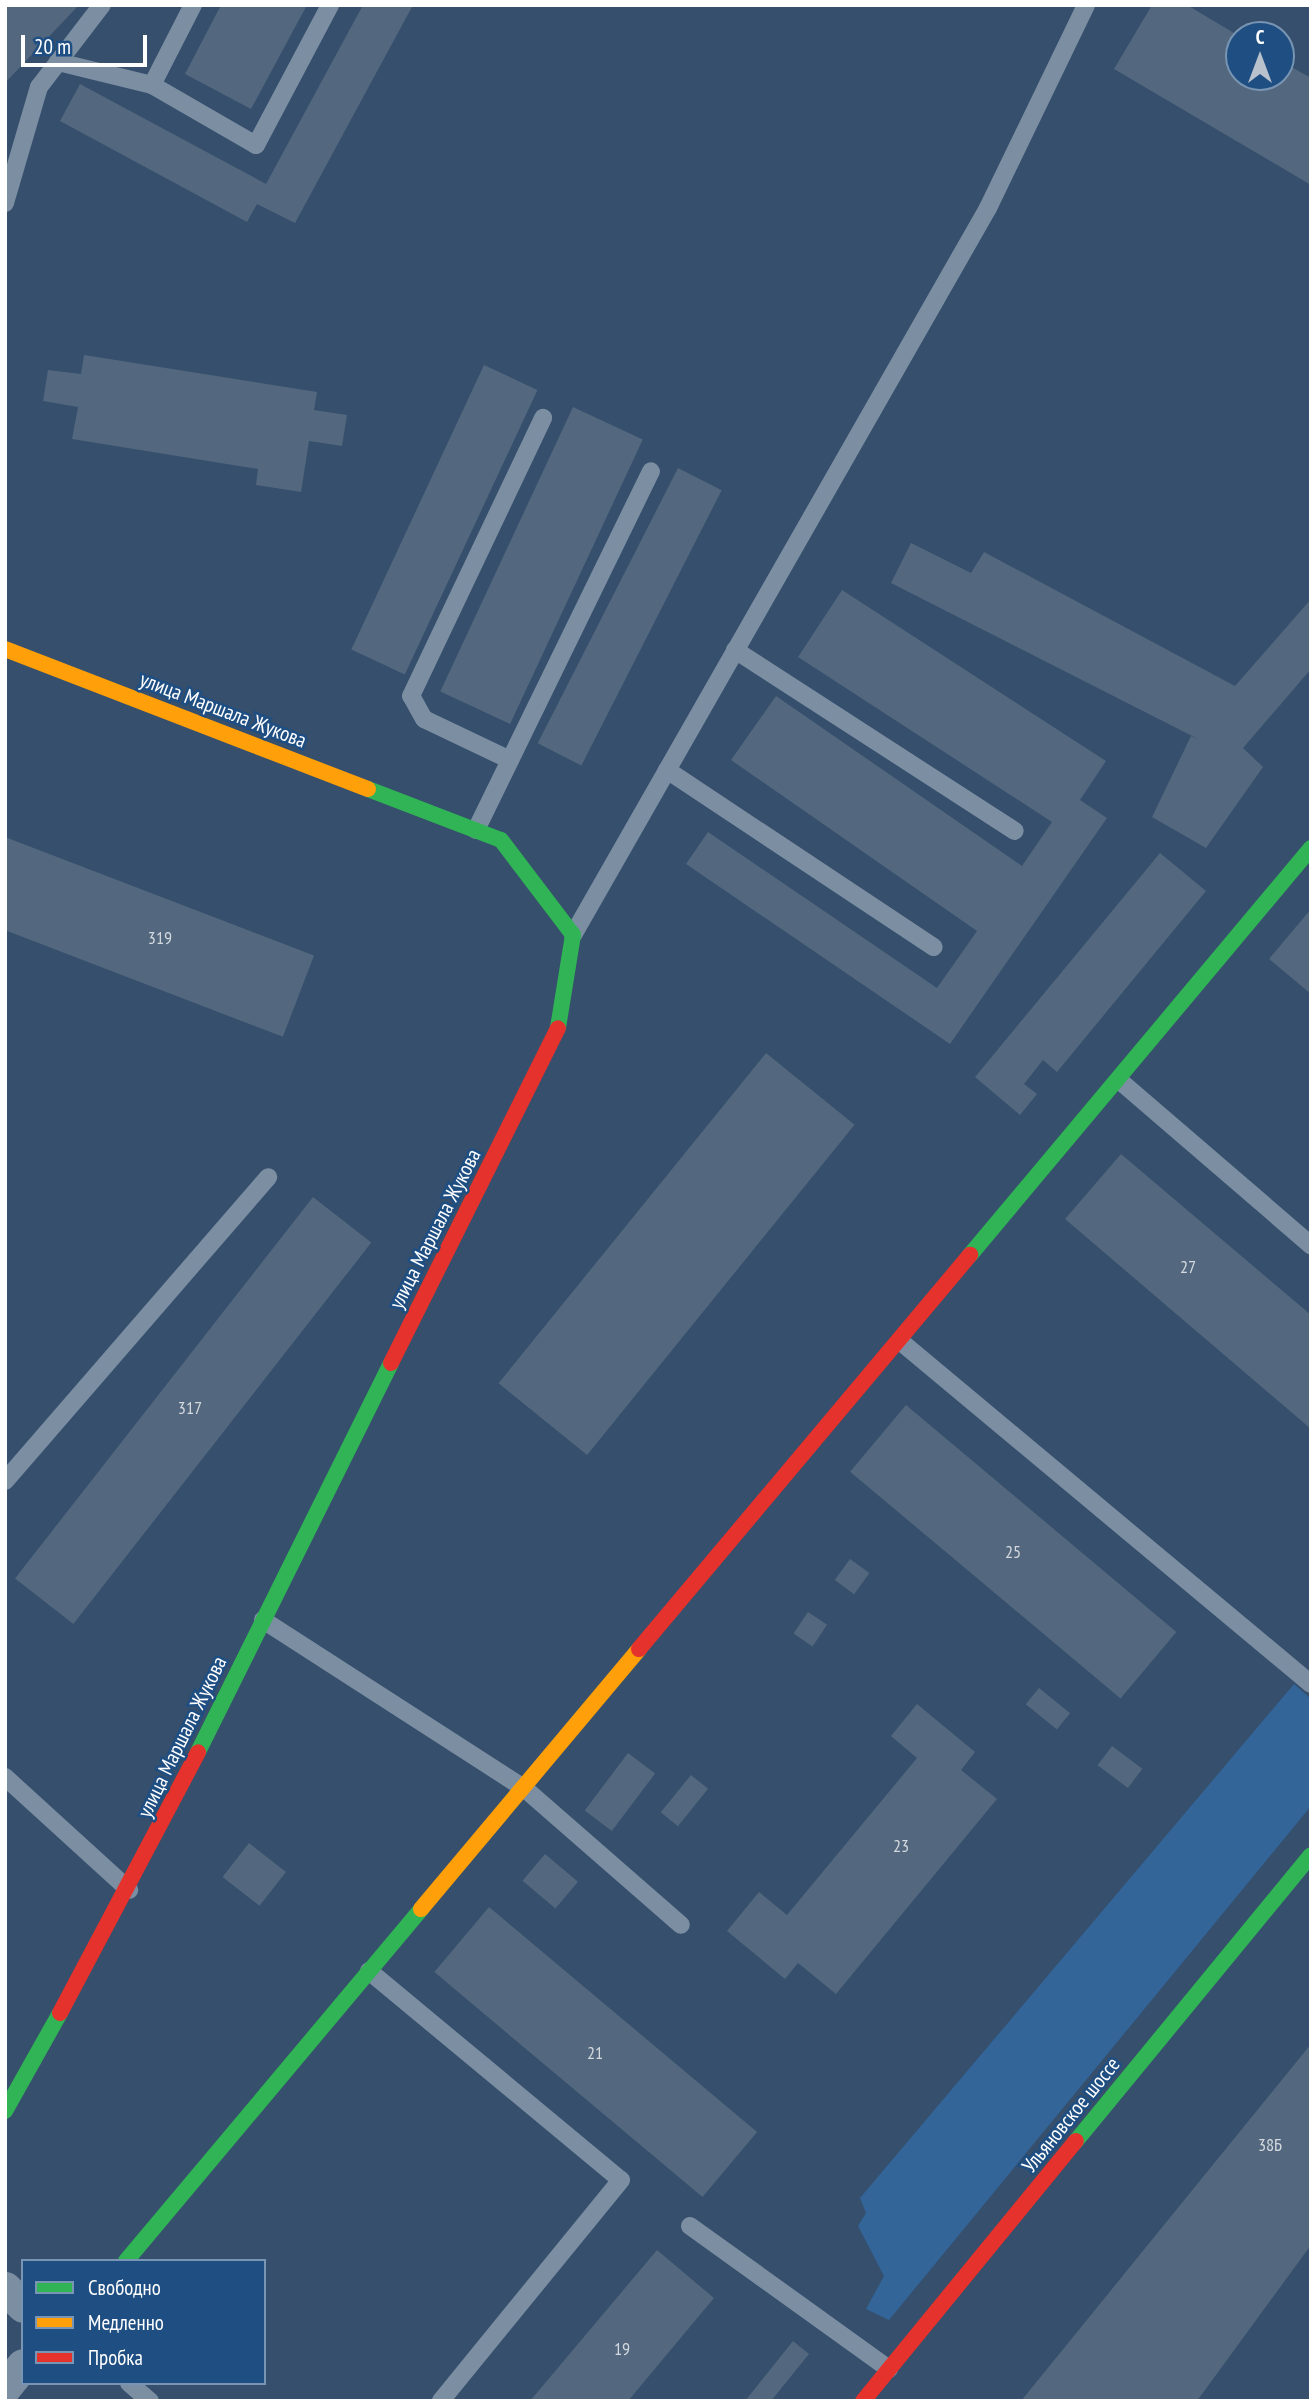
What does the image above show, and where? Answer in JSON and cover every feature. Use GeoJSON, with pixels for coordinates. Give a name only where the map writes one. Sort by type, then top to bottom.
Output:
{"type":"FeatureCollection","features":[{"type":"Feature","properties":{"kind":"street","name":"улица Маршала Жукова"},"geometry":{"type":"LineString","coordinates":[[5,649],[501,839],[573,935],[565,1015],[129,1890],[5,2111]]}},
{"type":"Feature","properties":{"kind":"street"},"geometry":{"type":"LineString","coordinates":[[128,2259],[1120,1081],[1311,848]]}},
{"type":"Feature","properties":{"kind":"street","name":"Ульяновское шоссе"},"geometry":{"type":"LineString","coordinates":[[863,2401],[1311,1855]]}},
{"type":"Feature","properties":{"kind":"street"},"geometry":{"type":"LineString","coordinates":[[5,2288],[21,2304]]}},
{"type":"Feature","properties":{"kind":"street"},"geometry":{"type":"LineString","coordinates":[[5,2387],[21,2367]]}},
{"type":"Feature","properties":{"kind":"lane"},"geometry":{"type":"LineString","coordinates":[[5,203],[39,87],[102,5]]}},
{"type":"Feature","properties":{"kind":"lane"},"geometry":{"type":"LineString","coordinates":[[152,85],[193,5]]}},
{"type":"Feature","properties":{"kind":"lane"},"geometry":{"type":"LineString","coordinates":[[58,62],[152,85],[256,145],[330,5]]}},
{"type":"Feature","properties":{"kind":"lane"},"geometry":{"type":"LineString","coordinates":[[573,935],[988,208],[1086,5]]}},
{"type":"Feature","properties":{"kind":"lane"},"geometry":{"type":"LineString","coordinates":[[510,760],[424,719],[411,696],[543,418]]}},
{"type":"Feature","properties":{"kind":"lane"},"geometry":{"type":"LineString","coordinates":[[476,830],[651,471]]}},
{"type":"Feature","properties":{"kind":"lane"},"geometry":{"type":"LineString","coordinates":[[735,650],[1015,831]]}},
{"type":"Feature","properties":{"kind":"lane"},"geometry":{"type":"LineString","coordinates":[[667,770],[933,947]]}},
{"type":"Feature","properties":{"kind":"lane"},"geometry":{"type":"LineString","coordinates":[[1120,1081],[1311,1245]]}},
{"type":"Feature","properties":{"kind":"lane"},"geometry":{"type":"LineString","coordinates":[[5,1481],[268,1177]]}},
{"type":"Feature","properties":{"kind":"lane"},"geometry":{"type":"LineString","coordinates":[[900,1340],[1311,1684]]}},
{"type":"Feature","properties":{"kind":"lane"},"geometry":{"type":"LineString","coordinates":[[263,1620],[524,1788],[681,1925]]}},
{"type":"Feature","properties":{"kind":"lane"},"geometry":{"type":"LineString","coordinates":[[5,1777],[129,1890]]}},
{"type":"Feature","properties":{"kind":"lane"},"geometry":{"type":"LineString","coordinates":[[369,1971],[621,2180],[441,2401]]}},
{"type":"Feature","properties":{"kind":"lane"},"geometry":{"type":"LineString","coordinates":[[690,2226],[888,2369]]}},
{"type":"Feature","properties":{"kind":"lane"},"geometry":{"type":"LineString","coordinates":[[130,2385],[150,2401]]}},
{"type":"Feature","properties":{"kind":"shaded area"},"geometry":{"type":"Polygon","coordinates":[[[1294,1684],[1311,1699],[1311,1806],[889,2320],[866,2309],[884,2276],[858,2226],[866,2213],[860,2198],[1294,1684]]]}},
{"type":"Feature","properties":{"kind":"building"},"geometry":{"type":"Polygon","coordinates":[[[5,5],[79,5],[5,83],[5,5]]]}},
{"type":"Feature","properties":{"kind":"building"},"geometry":{"type":"Polygon","coordinates":[[[221,5],[307,5],[251,109],[185,74],[221,5]]]}},
{"type":"Feature","properties":{"kind":"building"},"geometry":{"type":"Polygon","coordinates":[[[363,5],[413,5],[295,223],[257,204],[247,222],[60,121],[80,84],[266,184],[363,5]]]}},
{"type":"Feature","properties":{"kind":"building"},"geometry":{"type":"Polygon","coordinates":[[[1152,5],[1187,5],[1225,28],[1225,91],[1295,91],[1295,69],[1311,78],[1311,185],[1114,69],[1152,5]]]}},
{"type":"Feature","properties":{"kind":"building"},"geometry":{"type":"Polygon","coordinates":[[[84,355],[317,392],[314,410],[347,415],[342,446],[309,441],[301,492],[256,485],[258,469],[72,439],[78,407],[43,401],[48,370],[81,374],[84,355]]]}},
{"type":"Feature","properties":{"kind":"building"},"geometry":{"type":"Polygon","coordinates":[[[484,365],[537,390],[405,675],[351,650],[484,365]]]}},
{"type":"Feature","properties":{"kind":"building"},"geometry":{"type":"Polygon","coordinates":[[[573,407],[643,440],[510,724],[440,692],[573,407]]]}},
{"type":"Feature","properties":{"kind":"building"},"geometry":{"type":"Polygon","coordinates":[[[678,468],[722,490],[581,766],[538,743],[678,468]]]}},
{"type":"Feature","properties":{"kind":"building"},"geometry":{"type":"Polygon","coordinates":[[[911,543],[971,573],[984,552],[1235,686],[1311,599],[1311,669],[1243,748],[1263,767],[1206,848],[1152,817],[1191,736],[1200,740],[891,583],[911,543]]]}},
{"type":"Feature","properties":{"kind":"building"},"geometry":{"type":"Polygon","coordinates":[[[842,590],[1106,761],[1080,800],[1107,818],[950,1044],[686,864],[708,832],[937,988],[977,931],[731,760],[776,696],[1022,866],[1052,822],[798,657],[842,590]]]}},
{"type":"Feature","properties":{"kind":"building"},"geometry":{"type":"Polygon","coordinates":[[[5,837],[314,956],[283,1037],[5,930],[5,837]]]}},
{"type":"Feature","properties":{"kind":"building"},"geometry":{"type":"Polygon","coordinates":[[[1160,853],[1206,891],[1057,1072],[1043,1060],[1024,1084],[1037,1094],[1020,1115],[975,1077],[1160,853]]]}},
{"type":"Feature","properties":{"kind":"building"},"geometry":{"type":"Polygon","coordinates":[[[1311,909],[1311,994],[1269,959],[1311,909]]]}},
{"type":"Feature","properties":{"kind":"building"},"geometry":{"type":"Polygon","coordinates":[[[766,1053],[855,1125],[587,1455],[499,1383],[766,1053]]]}},
{"type":"Feature","properties":{"kind":"building"},"geometry":{"type":"Polygon","coordinates":[[[1121,1154],[1311,1315],[1311,1429],[1065,1219],[1121,1154]]]}},
{"type":"Feature","properties":{"kind":"building"},"geometry":{"type":"Polygon","coordinates":[[[313,1197],[371,1243],[73,1624],[15,1578],[313,1197]]]}},
{"type":"Feature","properties":{"kind":"building"},"geometry":{"type":"Polygon","coordinates":[[[906,1405],[1176,1632],[1120,1699],[850,1472],[906,1405]]]}},
{"type":"Feature","properties":{"kind":"building"},"geometry":{"type":"Polygon","coordinates":[[[850,1559],[869,1573],[854,1594],[835,1580],[850,1559]]]}},
{"type":"Feature","properties":{"kind":"building"},"geometry":{"type":"Polygon","coordinates":[[[808,1612],[827,1625],[813,1646],[793,1634],[808,1612]]]}},
{"type":"Feature","properties":{"kind":"building"},"geometry":{"type":"Polygon","coordinates":[[[1039,1688],[1070,1713],[1057,1729],[1026,1704],[1039,1688]]]}},
{"type":"Feature","properties":{"kind":"building"},"geometry":{"type":"Polygon","coordinates":[[[917,1704],[975,1752],[961,1770],[997,1799],[836,1994],[798,1963],[785,1979],[727,1931],[759,1892],[787,1915],[917,1758],[891,1736],[917,1704]]]}},
{"type":"Feature","properties":{"kind":"building"},"geometry":{"type":"Polygon","coordinates":[[[1112,1746],[1142,1769],[1128,1788],[1098,1765],[1112,1746]]]}},
{"type":"Feature","properties":{"kind":"building"},"geometry":{"type":"Polygon","coordinates":[[[628,1753],[655,1773],[612,1831],[585,1811],[628,1753]]]}},
{"type":"Feature","properties":{"kind":"building"},"geometry":{"type":"Polygon","coordinates":[[[691,1775],[708,1789],[678,1826],[661,1812],[691,1775]]]}},
{"type":"Feature","properties":{"kind":"building"},"geometry":{"type":"Polygon","coordinates":[[[249,1843],[286,1872],[260,1906],[223,1877],[249,1843]]]}},
{"type":"Feature","properties":{"kind":"building"},"geometry":{"type":"Polygon","coordinates":[[[545,1854],[578,1882],[555,1908],[523,1881],[545,1854]]]}},
{"type":"Feature","properties":{"kind":"building"},"geometry":{"type":"Polygon","coordinates":[[[489,1907],[757,2132],[702,2197],[434,1972],[489,1907]]]}},
{"type":"Feature","properties":{"kind":"building"},"geometry":{"type":"Polygon","coordinates":[[[1311,2044],[1311,2245],[1197,2401],[1021,2401],[1311,2044]]]}},
{"type":"Feature","properties":{"kind":"building"},"geometry":{"type":"Polygon","coordinates":[[[657,2250],[714,2298],[628,2401],[530,2401],[657,2250]]]}},
{"type":"Feature","properties":{"kind":"building"},"geometry":{"type":"Polygon","coordinates":[[[793,2341],[809,2354],[771,2401],[745,2401],[793,2341]]]}},
{"type":"Feature","properties":{"kind":"traffic: fast"},"geometry":{"type":"LineString","coordinates":[[368,789],[501,840],[573,935],[558,1028]]}},
{"type":"Feature","properties":{"kind":"traffic: fast"},"geometry":{"type":"LineString","coordinates":[[970,1255],[1311,848]]}},
{"type":"Feature","properties":{"kind":"traffic: fast"},"geometry":{"type":"LineString","coordinates":[[198,1752],[391,1363]]}},
{"type":"Feature","properties":{"kind":"traffic: fast"},"geometry":{"type":"LineString","coordinates":[[1076,2141],[1311,1855]]}},
{"type":"Feature","properties":{"kind":"traffic: fast"},"geometry":{"type":"LineString","coordinates":[[128,2259],[421,1909]]}},
{"type":"Feature","properties":{"kind":"traffic: fast"},"geometry":{"type":"LineString","coordinates":[[5,2111],[60,2013]]}},
{"type":"Feature","properties":{"kind":"traffic: slow"},"geometry":{"type":"LineString","coordinates":[[5,649],[368,789]]}},
{"type":"Feature","properties":{"kind":"traffic: slow"},"geometry":{"type":"LineString","coordinates":[[421,1909],[639,1649]]}},
{"type":"Feature","properties":{"kind":"traffic: jam"},"geometry":{"type":"LineString","coordinates":[[391,1363],[558,1028]]}},
{"type":"Feature","properties":{"kind":"traffic: jam"},"geometry":{"type":"LineString","coordinates":[[639,1649],[970,1255]]}},
{"type":"Feature","properties":{"kind":"traffic: jam"},"geometry":{"type":"LineString","coordinates":[[60,2013],[198,1752]]}},
{"type":"Feature","properties":{"kind":"traffic: jam"},"geometry":{"type":"LineString","coordinates":[[863,2401],[1076,2141]]}}]}
